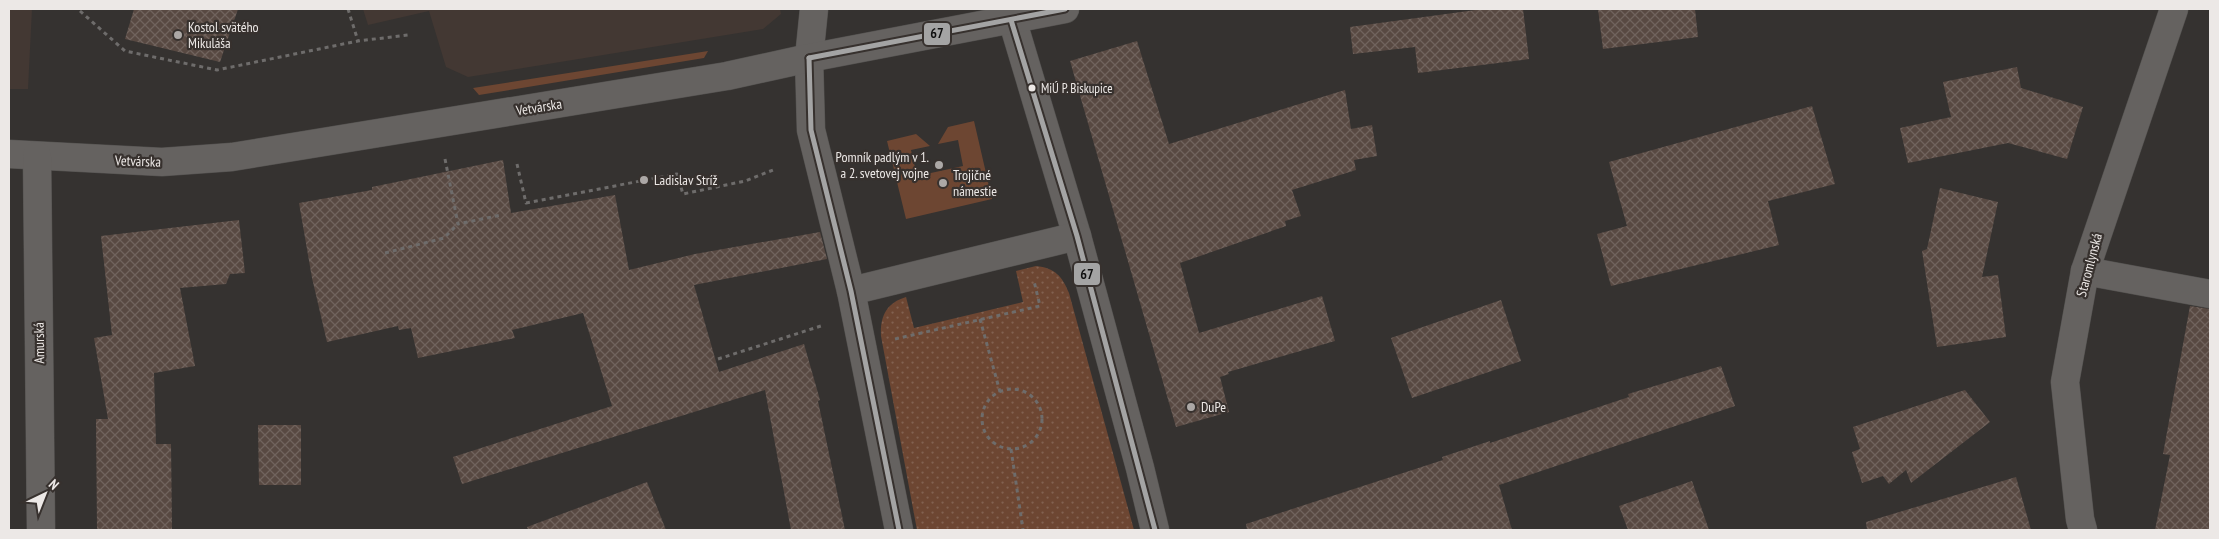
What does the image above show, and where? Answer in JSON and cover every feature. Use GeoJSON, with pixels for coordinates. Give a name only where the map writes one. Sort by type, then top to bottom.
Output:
{"type":"FeatureCollection","features":[{"type":"Feature","properties":{"kind":"street"},"geometry":{"type":"LineString","coordinates":[[814,9],[809,58],[811,130],[851,291],[899,530]]}},
{"type":"Feature","properties":{"kind":"street","name":"Vetvárska"},"geometry":{"type":"LineString","coordinates":[[9,154],[162,162],[225,158],[727,76],[1010,14],[1065,9]]}},
{"type":"Feature","properties":{"kind":"street","name":"Staromlynská"},"geometry":{"type":"LineString","coordinates":[[2083,530],[2080,519],[2065,382],[2085,271],[2174,9]]}},
{"type":"Feature","properties":{"kind":"street"},"geometry":{"type":"LineString","coordinates":[[1010,14],[1076,236],[1140,468],[1155,530]]}},
{"type":"Feature","properties":{"kind":"street","name":"Amurská"},"geometry":{"type":"LineString","coordinates":[[37,156],[41,530]]}},
{"type":"Feature","properties":{"kind":"street"},"geometry":{"type":"LineString","coordinates":[[851,291],[1076,236]]}},
{"type":"Feature","properties":{"kind":"street"},"geometry":{"type":"LineString","coordinates":[[2085,271],[2210,294]]}},
{"type":"Feature","properties":{"kind":"path"},"geometry":{"type":"LineString","coordinates":[[348,9],[358,42]]}},
{"type":"Feature","properties":{"kind":"path"},"geometry":{"type":"LineString","coordinates":[[80,11],[124,51],[217,70],[358,42],[408,35]]}},
{"type":"Feature","properties":{"kind":"path"},"geometry":{"type":"LineString","coordinates":[[445,159],[458,224]]}},
{"type":"Feature","properties":{"kind":"path"},"geometry":{"type":"LineString","coordinates":[[517,164],[526,203],[677,174],[683,194],[745,181],[773,170]]}},
{"type":"Feature","properties":{"kind":"path"},"geometry":{"type":"LineString","coordinates":[[386,253],[444,238],[458,224],[501,215]]}},
{"type":"Feature","properties":{"kind":"path"},"geometry":{"type":"LineString","coordinates":[[889,341],[1040,306],[1026,248]]}},
{"type":"Feature","properties":{"kind":"path"},"geometry":{"type":"LineString","coordinates":[[980,319],[1000,392]]}},
{"type":"Feature","properties":{"kind":"path"},"geometry":{"type":"LineString","coordinates":[[718,359],[825,325]]}},
{"type":"Feature","properties":{"kind":"path"},"geometry":{"type":"LineString","coordinates":[[1013,389],[1026,393],[1036,401],[1042,414],[1042,427],[1035,439],[1025,447],[1011,450],[998,446],[988,438],[983,426],[983,412],[990,400],[1000,392],[1013,389]]}},
{"type":"Feature","properties":{"kind":"path"},"geometry":{"type":"LineString","coordinates":[[1011,450],[1023,530]]}},
{"type":"Feature","properties":{"kind":"shaded area"},"geometry":{"type":"Polygon","coordinates":[[[9,9],[32,9],[28,89],[9,89],[9,9]]]}},
{"type":"Feature","properties":{"kind":"shaded area"},"geometry":{"type":"Polygon","coordinates":[[[363,9],[780,9],[781,14],[763,29],[468,77],[446,67],[429,11],[368,25],[363,9]]]}},
{"type":"Feature","properties":{"kind":"shaded area"},"geometry":{"type":"Polygon","coordinates":[[[708,51],[704,58],[479,95],[473,88],[708,51]]]}},
{"type":"Feature","properties":{"kind":"shaded area"},"geometry":{"type":"Polygon","coordinates":[[[974,121],[992,199],[906,219],[887,141],[916,134],[930,146],[911,150],[917,176],[963,166],[958,140],[938,144],[948,127],[974,121]]]}},
{"type":"Feature","properties":{"kind":"shaded area"},"geometry":{"type":"Polygon","coordinates":[[[1036,266],[1043,267],[1057,274],[1064,282],[1069,293],[1134,530],[917,530],[881,336],[883,317],[889,307],[906,297],[914,328],[1023,302],[1016,271],[1036,266]]]}},
{"type":"Feature","properties":{"kind":"building","name":"Kostol svätého Mikuláša"},"geometry":{"type":"Polygon","coordinates":[[[134,9],[238,9],[220,62],[125,39],[134,9]]]}},
{"type":"Feature","properties":{"kind":"building"},"geometry":{"type":"Polygon","coordinates":[[[1483,9],[1523,9],[1529,59],[1418,73],[1415,47],[1353,54],[1350,27],[1483,9]]]}},
{"type":"Feature","properties":{"kind":"building"},"geometry":{"type":"Polygon","coordinates":[[[1598,9],[1695,9],[1698,37],[1603,49],[1598,9]]]}},
{"type":"Feature","properties":{"kind":"building"},"geometry":{"type":"Polygon","coordinates":[[[1137,41],[1169,144],[1345,90],[1351,129],[1372,125],[1377,156],[1354,160],[1356,170],[1292,190],[1301,216],[1285,221],[1286,226],[1180,263],[1199,333],[1322,296],[1335,341],[1228,372],[1229,374],[1220,377],[1229,412],[1176,427],[1070,61],[1137,41]]]}},
{"type":"Feature","properties":{"kind":"building"},"geometry":{"type":"Polygon","coordinates":[[[2017,67],[2021,88],[2083,107],[2067,159],[2008,143],[1908,163],[1900,128],[1951,117],[1943,82],[2017,67]]]}},
{"type":"Feature","properties":{"kind":"building"},"geometry":{"type":"Polygon","coordinates":[[[1812,106],[1835,184],[1768,201],[1779,245],[1611,286],[1597,234],[1627,226],[1609,162],[1812,106]]]}},
{"type":"Feature","properties":{"kind":"building"},"geometry":{"type":"Polygon","coordinates":[[[503,160],[511,213],[615,195],[629,270],[695,254],[820,232],[827,259],[694,285],[719,372],[804,344],[820,400],[818,401],[845,530],[791,530],[765,390],[462,484],[453,457],[612,406],[583,313],[512,330],[515,338],[418,358],[411,328],[399,330],[398,326],[327,342],[312,278],[299,203],[372,190],[372,187],[503,160]]]}},
{"type":"Feature","properties":{"kind":"building"},"geometry":{"type":"Polygon","coordinates":[[[1940,188],[1998,202],[1982,277],[1998,275],[2006,337],[1937,347],[1922,251],[1927,249],[1940,188]]]}},
{"type":"Feature","properties":{"kind":"building"},"geometry":{"type":"Polygon","coordinates":[[[239,220],[245,273],[230,274],[226,284],[180,288],[195,366],[154,373],[156,444],[171,444],[172,530],[97,530],[96,419],[108,419],[94,338],[112,335],[101,236],[239,220]]]}},
{"type":"Feature","properties":{"kind":"building"},"geometry":{"type":"Polygon","coordinates":[[[1501,300],[1521,361],[1412,398],[1391,338],[1501,300]]]}},
{"type":"Feature","properties":{"kind":"building"},"geometry":{"type":"Polygon","coordinates":[[[2190,306],[2210,309],[2210,530],[2155,530],[2170,455],[2163,454],[2190,306]]]}},
{"type":"Feature","properties":{"kind":"building"},"geometry":{"type":"Polygon","coordinates":[[[1721,366],[1735,406],[1499,485],[1512,530],[1247,530],[1246,524],[1443,460],[1442,457],[1490,441],[1490,443],[1629,397],[1628,394],[1721,366]]]}},
{"type":"Feature","properties":{"kind":"building"},"geometry":{"type":"Polygon","coordinates":[[[1965,390],[1990,422],[1911,483],[1906,470],[1889,484],[1883,476],[1862,483],[1852,452],[1860,449],[1853,427],[1965,390]]]}},
{"type":"Feature","properties":{"kind":"building"},"geometry":{"type":"Polygon","coordinates":[[[258,425],[301,425],[301,485],[259,485],[258,425]]]}},
{"type":"Feature","properties":{"kind":"building"},"geometry":{"type":"Polygon","coordinates":[[[2016,477],[2031,530],[1867,530],[1866,522],[2016,477]]]}},
{"type":"Feature","properties":{"kind":"building"},"geometry":{"type":"Polygon","coordinates":[[[1692,481],[1709,530],[1628,530],[1619,506],[1692,481]]]}},
{"type":"Feature","properties":{"kind":"building"},"geometry":{"type":"Polygon","coordinates":[[[647,482],[666,530],[528,530],[527,527],[647,482]]]}},
{"type":"Feature","properties":{"kind":"transit line","name":"67"},"geometry":{"type":"LineString","coordinates":[[809,58],[1065,9]]}},
{"type":"Feature","properties":{"kind":"transit line","name":"67"},"geometry":{"type":"LineString","coordinates":[[1011,20],[1077,236],[1155,530]]}},
{"type":"Feature","properties":{"kind":"transit line","name":"67"},"geometry":{"type":"LineString","coordinates":[[809,58],[811,130],[851,291],[899,530]]}},
{"type":"Feature","properties":{"kind":"place","name":"Kostol svätého Mikuláša"},"geometry":{"type":"Point","coordinates":[178,35]}},
{"type":"Feature","properties":{"kind":"place","name":"MiÚ P. Biskupice"},"geometry":{"type":"Point","coordinates":[1032,88]}},
{"type":"Feature","properties":{"kind":"place","name":"Pomník padlým v 1. a 2. svetovej vojne"},"geometry":{"type":"Point","coordinates":[939,165]}},
{"type":"Feature","properties":{"kind":"place","name":"Ladislav Stríž"},"geometry":{"type":"Point","coordinates":[644,180]}},
{"type":"Feature","properties":{"kind":"place","name":"Trojičné námestie"},"geometry":{"type":"Point","coordinates":[943,183]}},
{"type":"Feature","properties":{"kind":"place","name":"DuPe"},"geometry":{"type":"Point","coordinates":[1191,407]}}]}
